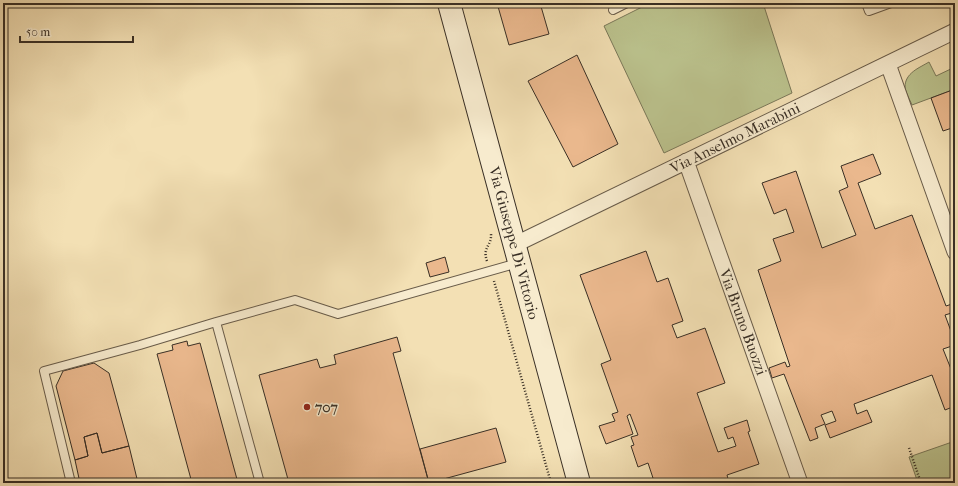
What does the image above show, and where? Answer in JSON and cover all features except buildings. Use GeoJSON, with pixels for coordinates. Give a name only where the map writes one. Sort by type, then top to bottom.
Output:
{"type":"FeatureCollection","features":[{"type":"Feature","properties":{"kind":"street","name":"Via Giuseppe Di Vittorio"},"geometry":{"type":"LineString","coordinates":[[449,3],[579,483]]}},
{"type":"Feature","properties":{"kind":"street","name":"Via Anselmo Marabini"},"geometry":{"type":"LineString","coordinates":[[517,254],[686,161],[955,31]]}},
{"type":"Feature","properties":{"kind":"street"},"geometry":{"type":"LineString","coordinates":[[888,64],[955,252]]}},
{"type":"Feature","properties":{"kind":"street","name":"Via Bruno Buozzi"},"geometry":{"type":"LineString","coordinates":[[686,161],[800,483]]}},
{"type":"Feature","properties":{"kind":"lane"},"geometry":{"type":"LineString","coordinates":[[613,10],[627,3]]}},
{"type":"Feature","properties":{"kind":"lane"},"geometry":{"type":"LineString","coordinates":[[866,3],[869,11],[891,3]]}},
{"type":"Feature","properties":{"kind":"lane"},"geometry":{"type":"LineString","coordinates":[[71,483],[44,371],[295,300],[338,314],[491,271],[517,254]]}},
{"type":"Feature","properties":{"kind":"lane"},"geometry":{"type":"LineString","coordinates":[[216,322],[260,483]]}},
{"type":"Feature","properties":{"kind":"path"},"geometry":{"type":"LineString","coordinates":[[491,230],[492,238],[487,248],[486,256],[551,483]]}},
{"type":"Feature","properties":{"kind":"path"},"geometry":{"type":"LineString","coordinates":[[909,448],[921,483]]}},
{"type":"Feature","properties":{"kind":"green space"},"geometry":{"type":"Polygon","coordinates":[[[650,3],[763,3],[792,93],[664,153],[604,26],[650,3]]]}},
{"type":"Feature","properties":{"kind":"green space"},"geometry":{"type":"Polygon","coordinates":[[[929,62],[936,76],[955,67],[955,89],[912,105],[905,89],[907,78],[917,69],[929,62]]]}},
{"type":"Feature","properties":{"kind":"green space"},"geometry":{"type":"Polygon","coordinates":[[[955,441],[955,483],[918,483],[909,457],[955,441]]]}},
{"type":"Feature","properties":{"kind":"place","name":"707"},"geometry":{"type":"Point","coordinates":[307,407]}}]}
